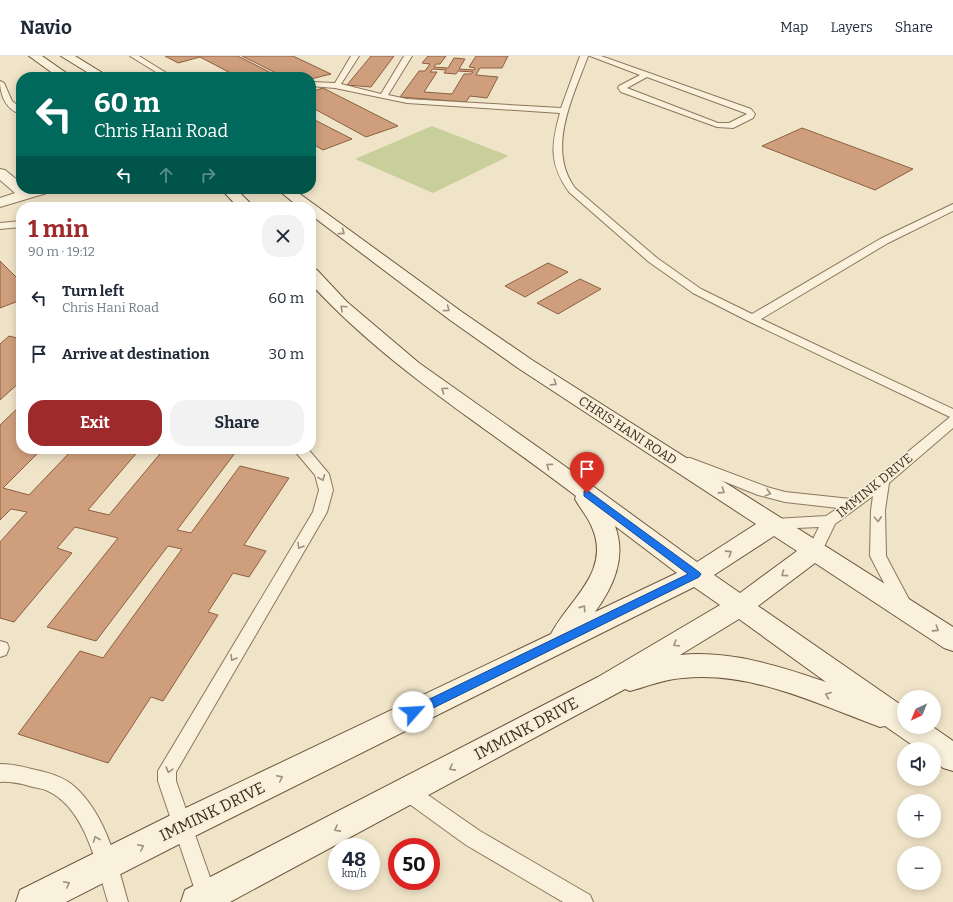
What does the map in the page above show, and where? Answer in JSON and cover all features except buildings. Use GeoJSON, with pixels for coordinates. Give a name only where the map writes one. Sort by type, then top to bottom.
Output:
{"type":"FeatureCollection","features":[{"type":"Feature","properties":{"kind":"main road"},"geometry":{"type":"LineString","coordinates":[[35,56],[59,72]]}},
{"type":"Feature","properties":{"kind":"main road"},"geometry":{"type":"LineString","coordinates":[[67,56],[94,72]]}},
{"type":"Feature","properties":{"kind":"main road"},"geometry":{"type":"LineString","coordinates":[[0,173],[16,187]]}},
{"type":"Feature","properties":{"kind":"main road"},"geometry":{"type":"LineString","coordinates":[[0,203],[29,194]]}},
{"type":"Feature","properties":{"kind":"main road"},"geometry":{"type":"LineString","coordinates":[[233,194],[241,202]]}},
{"type":"Feature","properties":{"kind":"main road","name":"CHRIS HANI ROAD"},"geometry":{"type":"LineString","coordinates":[[291,194],[302,202]]}},
{"type":"Feature","properties":{"kind":"main road","name":"CHRIS HANI ROAD"},"geometry":{"type":"LineString","coordinates":[[316,212],[456,316],[525,364],[953,640]]}},
{"type":"Feature","properties":{"kind":"main road"},"geometry":{"type":"LineString","coordinates":[[316,279],[341,306],[412,368],[575,484],[696,574],[897,718]]}},
{"type":"Feature","properties":{"kind":"main road"},"geometry":{"type":"LineString","coordinates":[[560,640],[602,580],[607,564],[608,547],[605,530],[575,484]]}},
{"type":"Feature","properties":{"kind":"main road","name":"IMMINK DRIVE"},"geometry":{"type":"LineString","coordinates":[[32,902],[182,826],[696,574],[774,524]]}},
{"type":"Feature","properties":{"kind":"main road","name":"IMMINK DRIVE"},"geometry":{"type":"LineString","coordinates":[[202,899],[408,792],[608,685],[741,605],[815,551]]}},
{"type":"Feature","properties":{"kind":"main road"},"geometry":{"type":"LineString","coordinates":[[608,685],[684,666],[708,666],[774,678],[822,693],[897,720]]}},
{"type":"Feature","properties":{"kind":"main road"},"geometry":{"type":"LineString","coordinates":[[920,734],[953,758]]}},
{"type":"Feature","properties":{"kind":"lane"},"geometry":{"type":"LineString","coordinates":[[134,56],[161,72]]}},
{"type":"Feature","properties":{"kind":"lane"},"geometry":{"type":"LineString","coordinates":[[338,85],[355,56]]}},
{"type":"Feature","properties":{"kind":"lane"},"geometry":{"type":"LineString","coordinates":[[383,97],[408,56]]}},
{"type":"Feature","properties":{"kind":"lane"},"geometry":{"type":"LineString","coordinates":[[584,56],[564,111],[558,162],[565,180],[572,190],[668,272],[697,291],[752,319],[953,414]]}},
{"type":"Feature","properties":{"kind":"lane"},"geometry":{"type":"LineString","coordinates":[[594,56],[647,74],[748,111],[751,114],[750,116],[730,126],[717,126],[622,88],[647,74]]}},
{"type":"Feature","properties":{"kind":"lane"},"geometry":{"type":"LineString","coordinates":[[0,83],[9,102],[16,108]]}},
{"type":"Feature","properties":{"kind":"lane"},"geometry":{"type":"LineString","coordinates":[[316,84],[338,85],[383,97],[407,101],[564,111]]}},
{"type":"Feature","properties":{"kind":"lane"},"geometry":{"type":"LineString","coordinates":[[752,319],[884,241],[953,207]]}},
{"type":"Feature","properties":{"kind":"lane"},"geometry":{"type":"LineString","coordinates":[[0,226],[16,224]]}},
{"type":"Feature","properties":{"kind":"lane","name":"IMMINK DRIVE"},"geometry":{"type":"LineString","coordinates":[[815,551],[829,521],[854,504],[953,421]]}},
{"type":"Feature","properties":{"kind":"lane"},"geometry":{"type":"LineString","coordinates":[[202,899],[182,826],[167,781],[167,771],[320,512],[326,490],[322,474],[304,454]]}},
{"type":"Feature","properties":{"kind":"lane"},"geometry":{"type":"LineString","coordinates":[[666,454],[763,492],[810,501],[854,504]]}},
{"type":"Feature","properties":{"kind":"lane"},"geometry":{"type":"LineString","coordinates":[[882,480],[878,510],[878,556],[906,610]]}},
{"type":"Feature","properties":{"kind":"lane","name":"IMMINK DRIVE"},"geometry":{"type":"LineString","coordinates":[[774,524],[829,521]]}},
{"type":"Feature","properties":{"kind":"lane"},"geometry":{"type":"LineString","coordinates":[[0,774],[30,777],[54,784],[75,799],[88,819],[106,864],[118,902]]}},
{"type":"Feature","properties":{"kind":"lane"},"geometry":{"type":"LineString","coordinates":[[408,792],[473,838],[583,902]]}},
{"type":"Feature","properties":{"kind":"green space"},"geometry":{"type":"Polygon","coordinates":[[[432,126],[509,156],[433,193],[355,159],[432,126]]]}},
{"type":"Feature","properties":{"kind":"route"},"geometry":{"type":"LineString","coordinates":[[413,712],[696,574],[587,493]]}}]}
